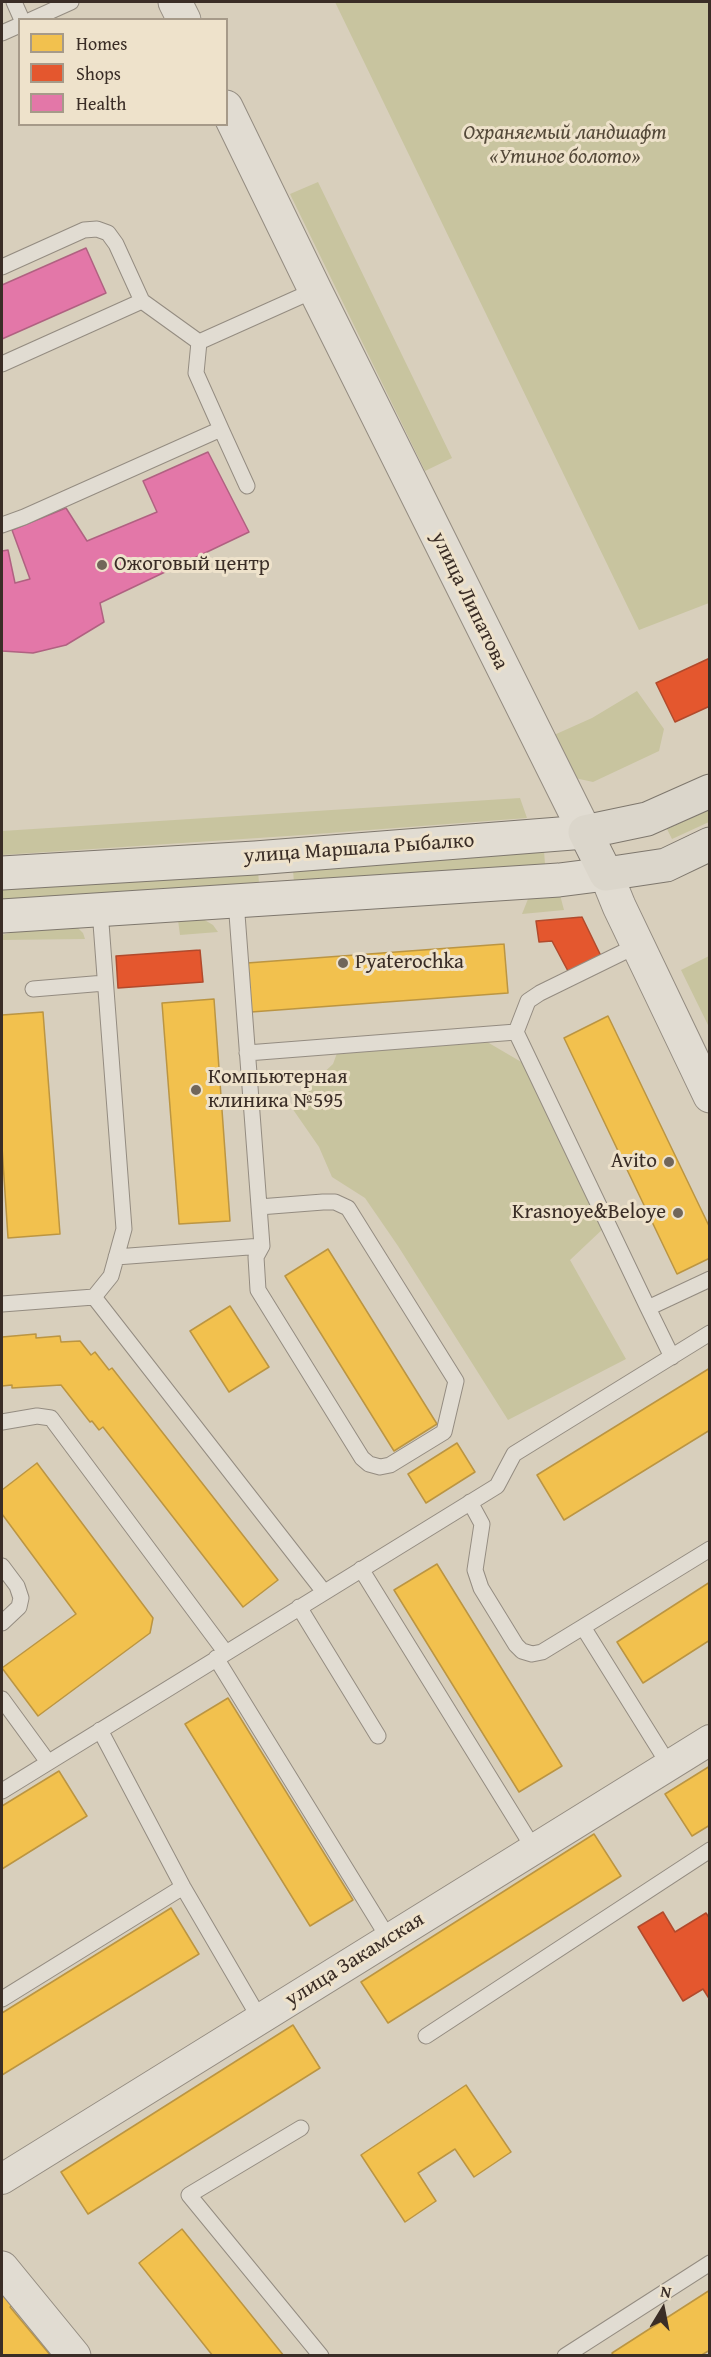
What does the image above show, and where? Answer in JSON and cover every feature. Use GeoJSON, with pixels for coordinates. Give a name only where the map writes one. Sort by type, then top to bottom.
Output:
{"type":"FeatureCollection","features":[{"type":"Feature","properties":{"kind":"main road"},"geometry":{"type":"LineString","coordinates":[[175,2],[183,18]]}},
{"type":"Feature","properties":{"kind":"main road","name":"улица Липатова"},"geometry":{"type":"LineString","coordinates":[[228,111],[606,874],[619,906],[710,1096]]}},
{"type":"Feature","properties":{"kind":"main road","name":"улица Маршала Рыбалко"},"geometry":{"type":"LineString","coordinates":[[2,873],[255,858],[585,832],[648,819],[710,791]]}},
{"type":"Feature","properties":{"kind":"main road","name":"улица Маршала Рыбалко"},"geometry":{"type":"LineString","coordinates":[[2,916],[559,880],[666,865],[710,844]]}},
{"type":"Feature","properties":{"kind":"main road"},"geometry":{"type":"LineString","coordinates":[[248,900],[272,876],[255,858]]}},
{"type":"Feature","properties":{"kind":"main road"},"geometry":{"type":"LineString","coordinates":[[2,2268],[74,2355]]}},
{"type":"Feature","properties":{"kind":"street","name":"улица Закамская"},"geometry":{"type":"LineString","coordinates":[[2,2179],[710,1740]]}},
{"type":"Feature","properties":{"kind":"lane"},"geometry":{"type":"LineString","coordinates":[[14,2],[21,18]]}},
{"type":"Feature","properties":{"kind":"lane"},"geometry":{"type":"LineString","coordinates":[[35,18],[71,2]]}},
{"type":"Feature","properties":{"kind":"lane"},"geometry":{"type":"LineString","coordinates":[[2,33],[18,26]]}},
{"type":"Feature","properties":{"kind":"lane"},"geometry":{"type":"LineString","coordinates":[[2,267],[84,230],[97,229],[108,233],[116,244],[142,301],[199,342]]}},
{"type":"Feature","properties":{"kind":"lane"},"geometry":{"type":"LineString","coordinates":[[199,342],[315,290]]}},
{"type":"Feature","properties":{"kind":"lane"},"geometry":{"type":"LineString","coordinates":[[2,364],[142,301]]}},
{"type":"Feature","properties":{"kind":"lane"},"geometry":{"type":"LineString","coordinates":[[199,342],[196,373],[247,486]]}},
{"type":"Feature","properties":{"kind":"lane"},"geometry":{"type":"LineString","coordinates":[[2,525],[221,429]]}},
{"type":"Feature","properties":{"kind":"lane"},"geometry":{"type":"LineString","coordinates":[[248,900],[248,1053],[259,1207],[262,1246],[256,1257],[258,1290],[362,1458],[369,1464],[380,1467],[390,1465],[444,1432],[456,1382],[348,1208],[335,1203],[323,1202],[259,1207]]}},
{"type":"Feature","properties":{"kind":"lane"},"geometry":{"type":"LineString","coordinates":[[2,1304],[94,1297],[111,1276],[124,1229],[100,910]]}},
{"type":"Feature","properties":{"kind":"lane"},"geometry":{"type":"LineString","coordinates":[[638,945],[528,1001],[516,1032],[672,1357]]}},
{"type":"Feature","properties":{"kind":"lane"},"geometry":{"type":"LineString","coordinates":[[33,988],[105,983]]}},
{"type":"Feature","properties":{"kind":"lane"},"geometry":{"type":"LineString","coordinates":[[248,1053],[516,1032]]}},
{"type":"Feature","properties":{"kind":"lane"},"geometry":{"type":"LineString","coordinates":[[116,1257],[262,1246]]}},
{"type":"Feature","properties":{"kind":"lane"},"geometry":{"type":"LineString","coordinates":[[648,1308],[710,1279]]}},
{"type":"Feature","properties":{"kind":"lane"},"geometry":{"type":"LineString","coordinates":[[94,1297],[324,1592]]}},
{"type":"Feature","properties":{"kind":"lane"},"geometry":{"type":"LineString","coordinates":[[2,1791],[497,1486],[514,1454],[710,1333]]}},
{"type":"Feature","properties":{"kind":"lane"},"geometry":{"type":"LineString","coordinates":[[2,1422],[37,1416],[51,1418],[221,1655],[389,1939]]}},
{"type":"Feature","properties":{"kind":"lane"},"geometry":{"type":"LineString","coordinates":[[470,1502],[482,1524],[475,1570],[481,1588],[516,1645],[522,1651],[532,1654],[542,1652],[710,1549]]}},
{"type":"Feature","properties":{"kind":"lane"},"geometry":{"type":"LineString","coordinates":[[2,1566],[17,1587],[21,1598],[19,1607],[2,1623]]}},
{"type":"Feature","properties":{"kind":"lane"},"geometry":{"type":"LineString","coordinates":[[362,1569],[534,1849]]}},
{"type":"Feature","properties":{"kind":"lane"},"geometry":{"type":"LineString","coordinates":[[299,1608],[378,1736]]}},
{"type":"Feature","properties":{"kind":"lane"},"geometry":{"type":"LineString","coordinates":[[583,1627],[669,1765]]}},
{"type":"Feature","properties":{"kind":"lane"},"geometry":{"type":"LineString","coordinates":[[2,1699],[48,1762]]}},
{"type":"Feature","properties":{"kind":"lane"},"geometry":{"type":"LineString","coordinates":[[100,1730],[183,1887],[260,2019]]}},
{"type":"Feature","properties":{"kind":"lane"},"geometry":{"type":"LineString","coordinates":[[426,2036],[710,1850]]}},
{"type":"Feature","properties":{"kind":"lane"},"geometry":{"type":"LineString","coordinates":[[2,1999],[183,1887]]}},
{"type":"Feature","properties":{"kind":"lane"},"geometry":{"type":"LineString","coordinates":[[301,2128],[189,2195],[321,2355]]}},
{"type":"Feature","properties":{"kind":"lane"},"geometry":{"type":"LineString","coordinates":[[565,2355],[710,2263]]}},
{"type":"Feature","properties":{"kind":"green space","name":"Охраняемый ландшафт «Утиное болото»"},"geometry":{"type":"Polygon","coordinates":[[[335,2],[709,2],[709,603],[639,630],[335,2]]]}},
{"type":"Feature","properties":{"kind":"green space"},"geometry":{"type":"Polygon","coordinates":[[[318,182],[452,458],[425,471],[290,194],[318,182]]]}},
{"type":"Feature","properties":{"kind":"green space"},"geometry":{"type":"Polygon","coordinates":[[[637,691],[664,729],[659,751],[593,782],[575,778],[554,735],[592,718],[637,691]]]}},
{"type":"Feature","properties":{"kind":"green space"},"geometry":{"type":"Polygon","coordinates":[[[520,798],[527,818],[2,855],[2,831],[520,798]]]}},
{"type":"Feature","properties":{"kind":"green space"},"geometry":{"type":"Polygon","coordinates":[[[709,810],[709,822],[672,839],[667,829],[709,810]]]}},
{"type":"Feature","properties":{"kind":"green space"},"geometry":{"type":"Polygon","coordinates":[[[544,851],[545,864],[294,883],[293,870],[544,851]]]}},
{"type":"Feature","properties":{"kind":"green space"},"geometry":{"type":"Polygon","coordinates":[[[258,871],[259,883],[2,899],[2,887],[258,871]]]}},
{"type":"Feature","properties":{"kind":"green space"},"geometry":{"type":"Polygon","coordinates":[[[560,895],[564,910],[522,914],[528,899],[560,895]]]}},
{"type":"Feature","properties":{"kind":"green space"},"geometry":{"type":"Polygon","coordinates":[[[203,919],[213,925],[218,932],[180,935],[178,920],[203,919]]]}},
{"type":"Feature","properties":{"kind":"green space"},"geometry":{"type":"Polygon","coordinates":[[[77,927],[85,939],[2,940],[2,935],[20,930],[77,927]]]}},
{"type":"Feature","properties":{"kind":"green space"},"geometry":{"type":"Polygon","coordinates":[[[709,956],[710,1026],[709,1027],[681,970],[709,956]]]}},
{"type":"Feature","properties":{"kind":"green space"},"geometry":{"type":"Polygon","coordinates":[[[343,1037],[374,1040],[482,1039],[535,1070],[606,1226],[570,1260],[626,1359],[508,1420],[365,1198],[332,1177],[319,1147],[292,1108],[303,1092],[333,1064],[343,1037]]]}},
{"type":"Feature","properties":{"kind":"building: Homes"},"geometry":{"type":"Polygon","coordinates":[[[504,944],[508,993],[251,1012],[247,963],[504,944]]]}},
{"type":"Feature","properties":{"kind":"building: Homes"},"geometry":{"type":"Polygon","coordinates":[[[214,999],[230,1221],[179,1224],[162,1003],[214,999]]]}},
{"type":"Feature","properties":{"kind":"building: Homes"},"geometry":{"type":"Polygon","coordinates":[[[43,1012],[60,1234],[8,1238],[2,1147],[2,1015],[43,1012]]]}},
{"type":"Feature","properties":{"kind":"building: Homes"},"geometry":{"type":"Polygon","coordinates":[[[608,1016],[710,1228],[710,1258],[677,1274],[564,1038],[608,1016]]]}},
{"type":"Feature","properties":{"kind":"building: Homes"},"geometry":{"type":"Polygon","coordinates":[[[328,1249],[437,1424],[394,1451],[285,1276],[328,1249]]]}},
{"type":"Feature","properties":{"kind":"building: Homes"},"geometry":{"type":"Polygon","coordinates":[[[230,1306],[269,1367],[229,1392],[190,1331],[230,1306]]]}},
{"type":"Feature","properties":{"kind":"building: Homes"},"geometry":{"type":"Polygon","coordinates":[[[36,1334],[36,1338],[60,1336],[61,1342],[80,1341],[91,1355],[95,1352],[109,1370],[112,1368],[278,1580],[243,1607],[103,1427],[99,1430],[92,1421],[90,1422],[61,1385],[12,1388],[12,1385],[2,1386],[2,1337],[36,1334]]]}},
{"type":"Feature","properties":{"kind":"building: Homes"},"geometry":{"type":"Polygon","coordinates":[[[710,1368],[710,1430],[564,1520],[537,1475],[710,1368]]]}},
{"type":"Feature","properties":{"kind":"building: Homes"},"geometry":{"type":"Polygon","coordinates":[[[457,1443],[475,1472],[426,1503],[408,1474],[457,1443]]]}},
{"type":"Feature","properties":{"kind":"building: Homes"},"geometry":{"type":"Polygon","coordinates":[[[37,1463],[153,1618],[150,1633],[38,1716],[2,1668],[76,1614],[2,1514],[2,1490],[37,1463]]]}},
{"type":"Feature","properties":{"kind":"building: Homes"},"geometry":{"type":"Polygon","coordinates":[[[437,1564],[562,1766],[519,1792],[394,1590],[437,1564]]]}},
{"type":"Feature","properties":{"kind":"building: Homes"},"geometry":{"type":"Polygon","coordinates":[[[710,1582],[710,1640],[643,1683],[617,1642],[710,1582]]]}},
{"type":"Feature","properties":{"kind":"building: Homes"},"geometry":{"type":"Polygon","coordinates":[[[228,1698],[353,1900],[310,1926],[185,1724],[228,1698]]]}},
{"type":"Feature","properties":{"kind":"building: Homes"},"geometry":{"type":"Polygon","coordinates":[[[710,1766],[710,1825],[692,1836],[665,1794],[710,1766]]]}},
{"type":"Feature","properties":{"kind":"building: Homes"},"geometry":{"type":"Polygon","coordinates":[[[59,1771],[87,1816],[2,1869],[2,1806],[59,1771]]]}},
{"type":"Feature","properties":{"kind":"building: Homes"},"geometry":{"type":"Polygon","coordinates":[[[594,1834],[621,1876],[388,2023],[361,1982],[594,1834]]]}},
{"type":"Feature","properties":{"kind":"building: Homes"},"geometry":{"type":"Polygon","coordinates":[[[171,1908],[199,1954],[2,2075],[2,2013],[171,1908]]]}},
{"type":"Feature","properties":{"kind":"building: Homes"},"geometry":{"type":"Polygon","coordinates":[[[293,2025],[320,2068],[88,2214],[61,2172],[293,2025]]]}},
{"type":"Feature","properties":{"kind":"building: Homes"},"geometry":{"type":"Polygon","coordinates":[[[466,2085],[511,2152],[474,2177],[455,2149],[418,2173],[436,2201],[405,2222],[361,2155],[466,2085]]]}},
{"type":"Feature","properties":{"kind":"building: Homes"},"geometry":{"type":"Polygon","coordinates":[[[182,2229],[284,2356],[213,2356],[139,2263],[182,2229]]]}},
{"type":"Feature","properties":{"kind":"building: Homes"},"geometry":{"type":"Polygon","coordinates":[[[2,2290],[14,2304],[10,2307],[51,2356],[2,2356],[2,2290]]]}},
{"type":"Feature","properties":{"kind":"building: Homes"},"geometry":{"type":"Polygon","coordinates":[[[710,2290],[710,2350],[700,2356],[614,2356],[612,2353],[710,2290]]]}},
{"type":"Feature","properties":{"kind":"building: Shops"},"geometry":{"type":"Polygon","coordinates":[[[710,658],[710,706],[675,722],[656,683],[710,658]]]}},
{"type":"Feature","properties":{"kind":"building: Shops"},"geometry":{"type":"Polygon","coordinates":[[[582,917],[601,956],[569,973],[552,941],[539,942],[536,921],[582,917]]]}},
{"type":"Feature","properties":{"kind":"building: Shops"},"geometry":{"type":"Polygon","coordinates":[[[200,950],[203,982],[118,988],[116,956],[200,950]]]}},
{"type":"Feature","properties":{"kind":"building: Shops"},"geometry":{"type":"Polygon","coordinates":[[[663,1912],[675,1932],[706,1913],[710,1919],[710,2000],[703,1989],[683,2001],[638,1927],[663,1912]]]}},
{"type":"Feature","properties":{"kind":"building: Health"},"geometry":{"type":"Polygon","coordinates":[[[86,248],[106,293],[2,339],[2,285],[86,248]]]}},
{"type":"Feature","properties":{"kind":"building: Health","name":"Ожоговый центр"},"geometry":{"type":"Polygon","coordinates":[[[208,452],[249,532],[100,603],[104,622],[66,645],[33,653],[2,651],[2,551],[8,550],[15,583],[30,579],[12,530],[66,508],[87,541],[157,512],[143,481],[208,452]]]}},
{"type":"Feature","properties":{"kind":"place","name":"Ожоговый центр"},"geometry":{"type":"Point","coordinates":[102,565]}},
{"type":"Feature","properties":{"kind":"place","name":"Pyaterochka"},"geometry":{"type":"Point","coordinates":[343,963]}},
{"type":"Feature","properties":{"kind":"place","name":"Компьютерная клиника №595"},"geometry":{"type":"Point","coordinates":[196,1090]}},
{"type":"Feature","properties":{"kind":"place","name":"Avito"},"geometry":{"type":"Point","coordinates":[669,1162]}},
{"type":"Feature","properties":{"kind":"place","name":"Krasnoye&Beloye"},"geometry":{"type":"Point","coordinates":[678,1213]}}]}
